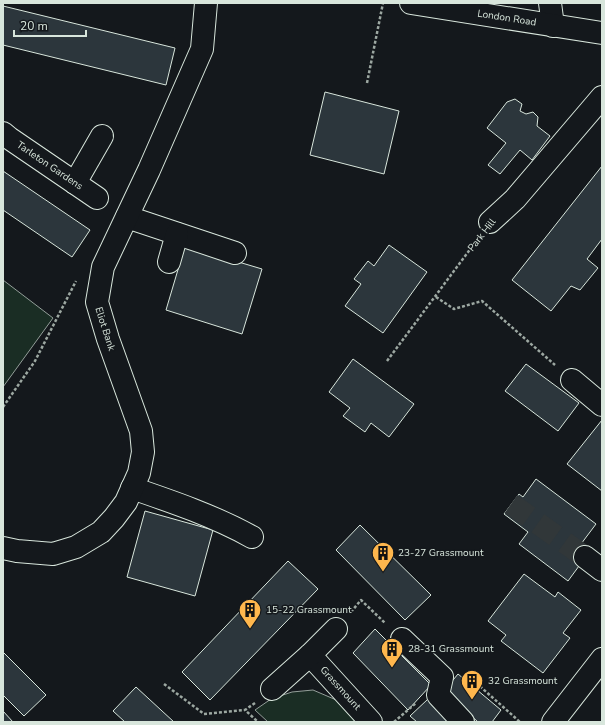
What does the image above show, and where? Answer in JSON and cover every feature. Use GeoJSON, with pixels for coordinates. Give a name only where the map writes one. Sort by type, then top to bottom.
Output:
{"type":"FeatureCollection","features":[{"type":"Feature","properties":{"kind":"main road","name":"Eliot Bank"},"geometry":{"type":"LineString","coordinates":[[3,548],[17,551],[53,554],[76,547],[101,532],[114,518],[126,502],[139,472],[143,452],[140,431],[97,302],[103,267],[202,49],[206,3]]}},
{"type":"Feature","properties":{"kind":"main road","name":"London Road"},"geometry":{"type":"LineString","coordinates":[[413,3],[602,33]]}},
{"type":"Feature","properties":{"kind":"main road"},"geometry":{"type":"LineString","coordinates":[[550,3],[553,26]]}},
{"type":"Feature","properties":{"kind":"main road","name":"Park Hill"},"geometry":{"type":"LineString","coordinates":[[490,222],[515,199],[602,97]]}},
{"type":"Feature","properties":{"kind":"main road","name":"Tarleton Gardens"},"geometry":{"type":"LineString","coordinates":[[3,133],[97,198]]}},
{"type":"Feature","properties":{"kind":"main road"},"geometry":{"type":"LineString","coordinates":[[75,183],[102,136]]}},
{"type":"Feature","properties":{"kind":"main road"},"geometry":{"type":"LineString","coordinates":[[127,217],[235,253]]}},
{"type":"Feature","properties":{"kind":"main road"},"geometry":{"type":"LineString","coordinates":[[169,262],[177,234]]}},
{"type":"Feature","properties":{"kind":"main road"},"geometry":{"type":"LineString","coordinates":[[572,380],[602,405]]}},
{"type":"Feature","properties":{"kind":"main road"},"geometry":{"type":"LineString","coordinates":[[132,488],[232,526],[252,537]]}},
{"type":"Feature","properties":{"kind":"main road"},"geometry":{"type":"LineString","coordinates":[[272,688],[310,656],[336,628]]}},
{"type":"Feature","properties":{"kind":"main road"},"geometry":{"type":"LineString","coordinates":[[402,639],[442,677],[438,696],[463,722]]}},
{"type":"Feature","properties":{"kind":"main road","name":"Grassmount"},"geometry":{"type":"LineString","coordinates":[[310,656],[371,722]]}},
{"type":"Feature","properties":{"kind":"main road"},"geometry":{"type":"LineString","coordinates":[[553,722],[602,659]]}},
{"type":"Feature","properties":{"kind":"path"},"geometry":{"type":"LineString","coordinates":[[367,83],[383,3]]}},
{"type":"Feature","properties":{"kind":"path","name":"Park Hill"},"geometry":{"type":"LineString","coordinates":[[387,362],[490,222]]}},
{"type":"Feature","properties":{"kind":"path"},"geometry":{"type":"LineString","coordinates":[[3,407],[35,361],[76,282]]}},
{"type":"Feature","properties":{"kind":"path"},"geometry":{"type":"LineString","coordinates":[[436,297],[454,309],[482,301],[572,380]]}},
{"type":"Feature","properties":{"kind":"path"},"geometry":{"type":"LineString","coordinates":[[361,600],[402,639]]}},
{"type":"Feature","properties":{"kind":"path"},"geometry":{"type":"LineString","coordinates":[[442,677],[457,666],[520,722]]}},
{"type":"Feature","properties":{"kind":"path"},"geometry":{"type":"LineString","coordinates":[[164,684],[204,714],[246,710]]}},
{"type":"Feature","properties":{"kind":"path"},"geometry":{"type":"LineString","coordinates":[[394,722],[408,710]]}},
{"type":"Feature","properties":{"kind":"green space"},"geometry":{"type":"Polygon","coordinates":[[[3,280],[53,318],[3,387],[3,280]]]}},
{"type":"Feature","properties":{"kind":"green space"},"geometry":{"type":"Polygon","coordinates":[[[313,690],[341,702],[359,717],[353,722],[268,722],[255,710],[271,699],[292,692],[313,690]]]}},
{"type":"Feature","properties":{"kind":"building"},"geometry":{"type":"Polygon","coordinates":[[[3,6],[175,48],[166,85],[3,45],[3,6]]]}},
{"type":"Feature","properties":{"kind":"building"},"geometry":{"type":"Polygon","coordinates":[[[325,92],[399,111],[384,174],[310,155],[325,92]]]}},
{"type":"Feature","properties":{"kind":"building"},"geometry":{"type":"Polygon","coordinates":[[[515,99],[522,104],[520,111],[526,114],[533,112],[538,117],[537,126],[550,136],[532,160],[520,150],[500,174],[488,165],[506,143],[487,128],[507,102],[515,99]]]}},
{"type":"Feature","properties":{"kind":"building"},"geometry":{"type":"Polygon","coordinates":[[[602,166],[602,239],[587,259],[598,268],[580,290],[571,286],[551,311],[512,280],[602,166]]]}},
{"type":"Feature","properties":{"kind":"building"},"geometry":{"type":"Polygon","coordinates":[[[3,171],[90,230],[72,257],[3,210],[3,171]]]}},
{"type":"Feature","properties":{"kind":"building"},"geometry":{"type":"Polygon","coordinates":[[[389,245],[427,272],[383,333],[345,306],[361,284],[354,279],[368,261],[374,266],[389,245]]]}},
{"type":"Feature","properties":{"kind":"building"},"geometry":{"type":"Polygon","coordinates":[[[185,246],[262,269],[242,334],[166,310],[185,246]]]}},
{"type":"Feature","properties":{"kind":"building"},"geometry":{"type":"Polygon","coordinates":[[[353,359],[414,404],[389,437],[371,423],[365,432],[343,416],[350,408],[329,392],[353,359]]]}},
{"type":"Feature","properties":{"kind":"building"},"geometry":{"type":"Polygon","coordinates":[[[526,364],[579,403],[558,431],[505,391],[526,364]]]}},
{"type":"Feature","properties":{"kind":"building"},"geometry":{"type":"Polygon","coordinates":[[[602,420],[602,491],[567,464],[602,420]]]}},
{"type":"Feature","properties":{"kind":"building"},"geometry":{"type":"Polygon","coordinates":[[[536,479],[596,524],[581,544],[590,551],[568,581],[519,544],[528,532],[504,514],[519,494],[523,497],[536,479]]]}},
{"type":"Feature","properties":{"kind":"building"},"geometry":{"type":"Polygon","coordinates":[[[145,511],[213,530],[195,596],[127,577],[145,511]]]}},
{"type":"Feature","properties":{"kind":"building","name":"23-27 Grassmount"},"geometry":{"type":"Polygon","coordinates":[[[360,525],[431,595],[405,620],[336,550],[360,525]]]}},
{"type":"Feature","properties":{"kind":"building","name":"15-22 Grassmount"},"geometry":{"type":"Polygon","coordinates":[[[288,561],[318,589],[210,700],[182,672],[288,561]]]}},
{"type":"Feature","properties":{"kind":"building"},"geometry":{"type":"Polygon","coordinates":[[[524,574],[555,597],[558,592],[581,610],[563,633],[570,638],[543,673],[501,641],[506,635],[488,621],[524,574]]]}},
{"type":"Feature","properties":{"kind":"building","name":"28-31 Grassmount"},"geometry":{"type":"Polygon","coordinates":[[[375,629],[431,685],[408,710],[353,653],[375,629]]]}},
{"type":"Feature","properties":{"kind":"building"},"geometry":{"type":"Polygon","coordinates":[[[3,652],[46,695],[24,716],[3,695],[3,652]]]}},
{"type":"Feature","properties":{"kind":"building","name":"32 Grassmount"},"geometry":{"type":"Polygon","coordinates":[[[458,674],[501,710],[492,722],[478,722],[444,691],[458,674]]]}},
{"type":"Feature","properties":{"kind":"building"},"geometry":{"type":"Polygon","coordinates":[[[136,687],[174,722],[125,722],[113,711],[136,687]]]}},
{"type":"Feature","properties":{"kind":"building"},"geometry":{"type":"Polygon","coordinates":[[[428,699],[451,722],[417,722],[410,716],[428,699]]]}},
{"type":"Feature","properties":{"kind":"building"},"geometry":{"type":"Polygon","coordinates":[[[3,711],[13,722],[3,722],[3,711]]]}},
{"type":"Feature","properties":{"kind":"tunnel"},"geometry":{"type":"LineString","coordinates":[[511,504],[585,557]]}},
{"type":"Feature","properties":{"kind":"place","name":"23-27 Grassmount"},"geometry":{"type":"Point","coordinates":[383,572]}},
{"type":"Feature","properties":{"kind":"place","name":"15-22 Grassmount"},"geometry":{"type":"Point","coordinates":[250,630]}},
{"type":"Feature","properties":{"kind":"place","name":"28-31 Grassmount"},"geometry":{"type":"Point","coordinates":[392,668]}},
{"type":"Feature","properties":{"kind":"place","name":"32 Grassmount"},"geometry":{"type":"Point","coordinates":[472,700]}}]}
